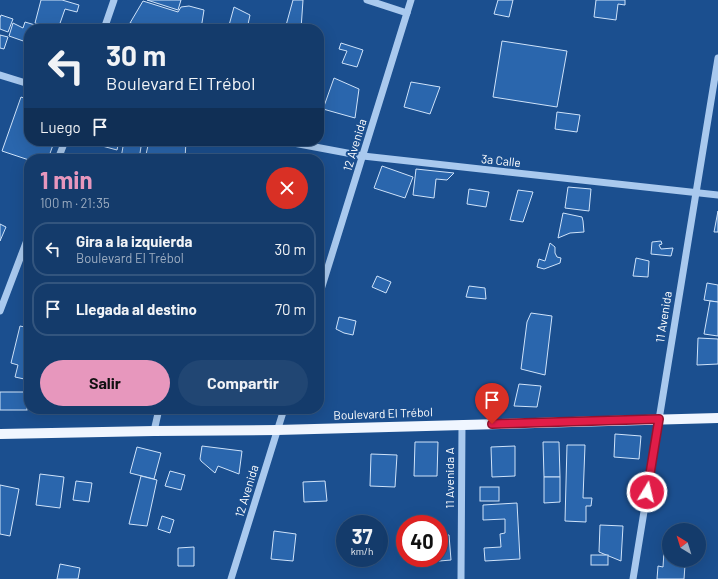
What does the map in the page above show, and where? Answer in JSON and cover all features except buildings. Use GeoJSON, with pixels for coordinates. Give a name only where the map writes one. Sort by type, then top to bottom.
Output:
{"type":"FeatureCollection","features":[{"type":"Feature","properties":{"kind":"main road","name":"Boulevard El Trébol"},"geometry":{"type":"LineString","coordinates":[[0,434],[154,430],[278,430],[718,418]]}},
{"type":"Feature","properties":{"kind":"street"},"geometry":{"type":"LineString","coordinates":[[106,24],[114,0]]}},
{"type":"Feature","properties":{"kind":"street"},"geometry":{"type":"LineString","coordinates":[[367,0],[407,13]]}},
{"type":"Feature","properties":{"kind":"street","name":"12 Avenida"},"geometry":{"type":"LineString","coordinates":[[324,280],[411,0]]}},
{"type":"Feature","properties":{"kind":"street","name":"11 Avenida"},"geometry":{"type":"LineString","coordinates":[[633,579],[718,58]]}},
{"type":"Feature","properties":{"kind":"street"},"geometry":{"type":"LineString","coordinates":[[0,75],[24,82]]}},
{"type":"Feature","properties":{"kind":"street","name":"3a Calle"},"geometry":{"type":"LineString","coordinates":[[310,146],[363,156],[718,195]]}},
{"type":"Feature","properties":{"kind":"street"},"geometry":{"type":"LineString","coordinates":[[0,311],[24,248]]}},
{"type":"Feature","properties":{"kind":"street"},"geometry":{"type":"LineString","coordinates":[[154,430],[158,414]]}},
{"type":"Feature","properties":{"kind":"street","name":"12 Avenida"},"geometry":{"type":"LineString","coordinates":[[231,579],[283,414]]}},
{"type":"Feature","properties":{"kind":"street","name":"11 Avenida A"},"geometry":{"type":"LineString","coordinates":[[461,579],[462,424]]}},
{"type":"Feature","properties":{"kind":"route"},"geometry":{"type":"LineString","coordinates":[[492,424],[659,419],[647,492]]}}]}
